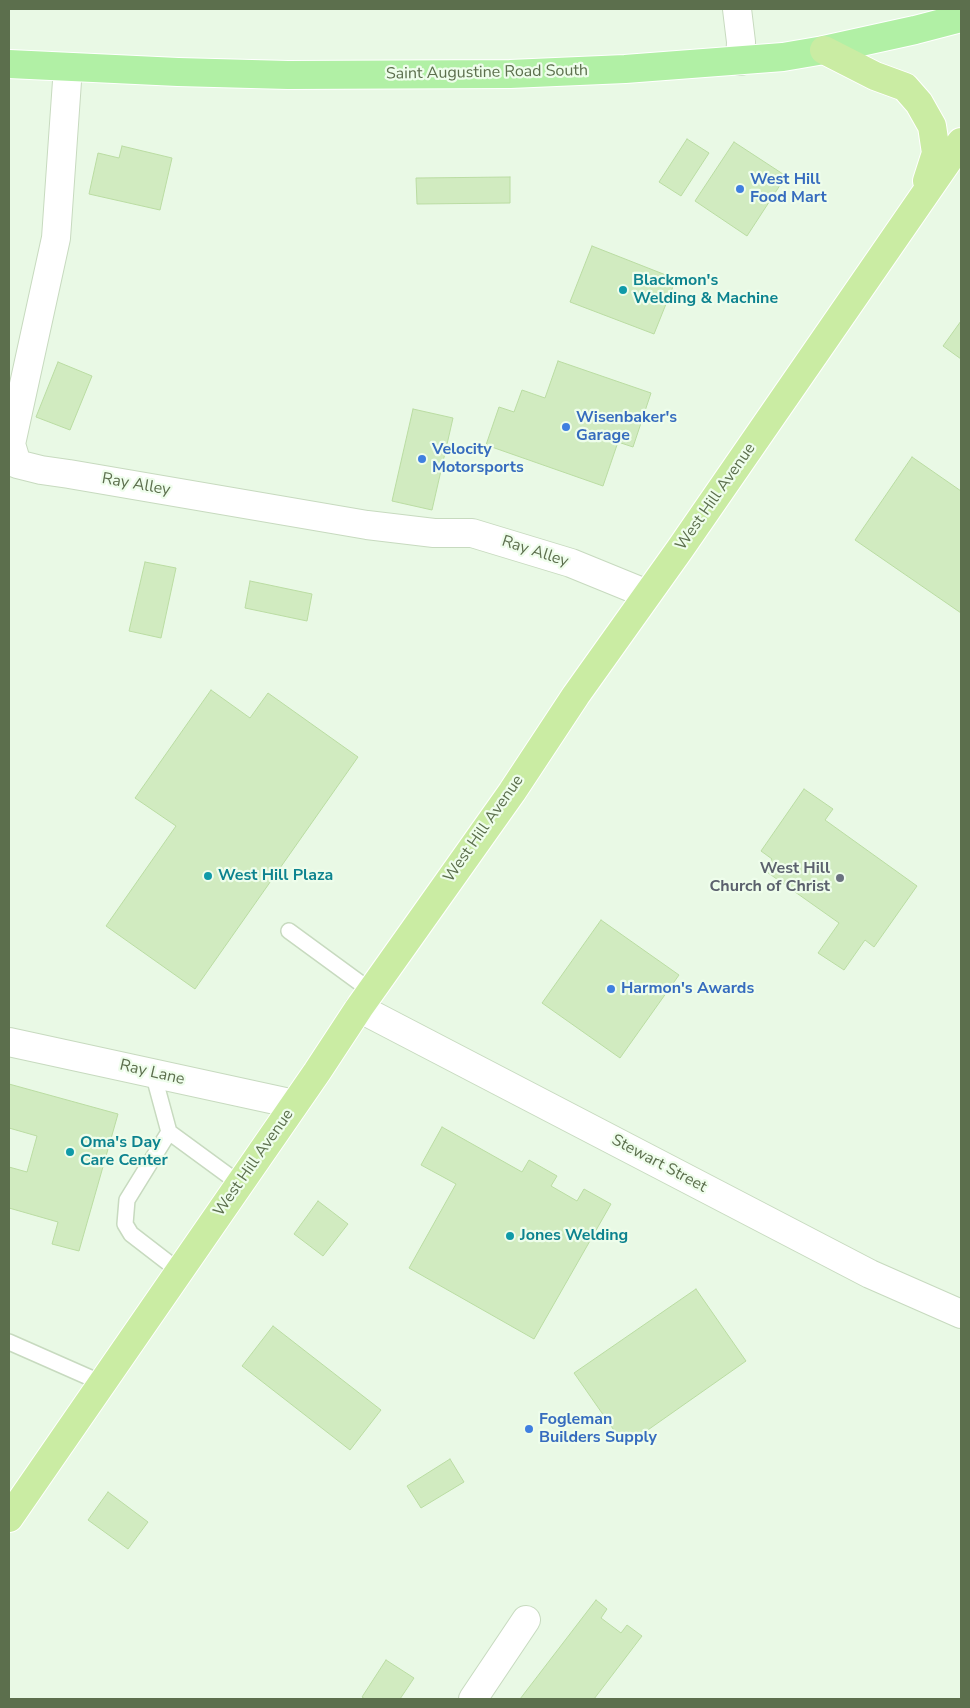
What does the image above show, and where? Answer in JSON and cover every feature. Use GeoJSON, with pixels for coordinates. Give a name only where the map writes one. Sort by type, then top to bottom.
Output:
{"type":"FeatureCollection","features":[{"type":"Feature","properties":{"kind":"highway"},"geometry":{"type":"LineString","coordinates":[[824,50],[875,76],[905,87],[919,103],[932,126],[936,153],[922,200]]}},
{"type":"Feature","properties":{"kind":"highway","name":"West Hill Avenue"},"geometry":{"type":"LineString","coordinates":[[9,1518],[240,1184],[365,999],[506,799],[576,695],[961,142]]}},
{"type":"Feature","properties":{"kind":"main road","name":"Saint Augustine Road South"},"geometry":{"type":"LineString","coordinates":[[9,64],[261,74],[399,76],[548,72],[783,57],[824,50],[961,18]]}},
{"type":"Feature","properties":{"kind":"street"},"geometry":{"type":"LineString","coordinates":[[737,9],[742,42],[740,61]]}},
{"type":"Feature","properties":{"kind":"street","name":"Ray Alley"},"geometry":{"type":"LineString","coordinates":[[68,67],[56,238],[11,444],[17,464],[41,470],[367,525],[434,533],[472,533],[571,564],[647,594]]}},
{"type":"Feature","properties":{"kind":"street","name":"Stewart Street"},"geometry":{"type":"LineString","coordinates":[[365,999],[870,1274],[961,1314]]}},
{"type":"Feature","properties":{"kind":"street","name":"Ray Lane"},"geometry":{"type":"LineString","coordinates":[[9,1042],[294,1104]]}},
{"type":"Feature","properties":{"kind":"street"},"geometry":{"type":"LineString","coordinates":[[473,1699],[526,1620]]}},
{"type":"Feature","properties":{"kind":"lane"},"geometry":{"type":"LineString","coordinates":[[289,931],[365,999]]}},
{"type":"Feature","properties":{"kind":"lane"},"geometry":{"type":"LineString","coordinates":[[152,1073],[169,1132],[240,1184]]}},
{"type":"Feature","properties":{"kind":"lane"},"geometry":{"type":"LineString","coordinates":[[169,1132],[128,1200],[125,1224],[131,1234],[179,1271]]}},
{"type":"Feature","properties":{"kind":"lane"},"geometry":{"type":"LineString","coordinates":[[9,1342],[102,1383]]}},
{"type":"Feature","properties":{"kind":"building"},"geometry":{"type":"Polygon","coordinates":[[[687,139],[709,153],[681,196],[659,182],[687,139]]]}},
{"type":"Feature","properties":{"kind":"building","name":"West Hill Food Mart"},"geometry":{"type":"Polygon","coordinates":[[[734,142],[786,176],[747,236],[695,201],[734,142]]]}},
{"type":"Feature","properties":{"kind":"building"},"geometry":{"type":"Polygon","coordinates":[[[122,146],[172,158],[160,210],[89,194],[98,153],[119,158],[122,146]]]}},
{"type":"Feature","properties":{"kind":"building"},"geometry":{"type":"Polygon","coordinates":[[[510,177],[510,203],[417,204],[416,178],[510,177]]]}},
{"type":"Feature","properties":{"kind":"building","name":"Blackmon's Welding & Machine"},"geometry":{"type":"Polygon","coordinates":[[[592,246],[676,279],[654,334],[570,302],[592,246]]]}},
{"type":"Feature","properties":{"kind":"building"},"geometry":{"type":"Polygon","coordinates":[[[961,321],[961,359],[943,346],[961,321]]]}},
{"type":"Feature","properties":{"kind":"building","name":"Wisenbaker's Garage"},"geometry":{"type":"Polygon","coordinates":[[[558,361],[651,393],[633,447],[618,442],[603,486],[486,445],[499,407],[514,412],[522,390],[545,398],[558,361]]]}},
{"type":"Feature","properties":{"kind":"building"},"geometry":{"type":"Polygon","coordinates":[[[58,362],[92,376],[70,430],[36,417],[58,362]]]}},
{"type":"Feature","properties":{"kind":"building","name":"Velocity Motorsports"},"geometry":{"type":"Polygon","coordinates":[[[413,409],[453,418],[432,510],[392,501],[413,409]]]}},
{"type":"Feature","properties":{"kind":"building"},"geometry":{"type":"Polygon","coordinates":[[[912,457],[961,491],[961,613],[855,540],[912,457]]]}},
{"type":"Feature","properties":{"kind":"building"},"geometry":{"type":"Polygon","coordinates":[[[145,562],[176,568],[161,638],[129,631],[145,562]]]}},
{"type":"Feature","properties":{"kind":"building"},"geometry":{"type":"Polygon","coordinates":[[[250,581],[312,594],[307,621],[245,608],[250,581]]]}},
{"type":"Feature","properties":{"kind":"building","name":"West Hill Plaza"},"geometry":{"type":"Polygon","coordinates":[[[211,690],[250,718],[268,693],[358,757],[195,989],[106,926],[176,826],[135,798],[211,690]]]}},
{"type":"Feature","properties":{"kind":"building","name":"West Hill Church of Christ"},"geometry":{"type":"Polygon","coordinates":[[[804,789],[833,809],[825,820],[917,886],[874,947],[865,940],[844,970],[818,953],[839,923],[764,870],[772,859],[761,851],[804,789]]]}},
{"type":"Feature","properties":{"kind":"building","name":"Harmon's Awards"},"geometry":{"type":"Polygon","coordinates":[[[601,920],[679,975],[620,1058],[542,1003],[601,920]]]}},
{"type":"Feature","properties":{"kind":"building","name":"Oma's Day Care Center"},"geometry":{"type":"Polygon","coordinates":[[[9,1084],[118,1114],[79,1251],[52,1244],[58,1222],[9,1208],[9,1167],[27,1172],[37,1136],[9,1128],[9,1084]]]}},
{"type":"Feature","properties":{"kind":"building","name":"Jones Welding"},"geometry":{"type":"Polygon","coordinates":[[[442,1127],[522,1172],[529,1160],[557,1176],[551,1186],[577,1201],[584,1189],[611,1204],[534,1339],[409,1268],[456,1184],[421,1165],[442,1127]]]}},
{"type":"Feature","properties":{"kind":"building"},"geometry":{"type":"Polygon","coordinates":[[[318,1201],[348,1224],[323,1256],[294,1234],[318,1201]]]}},
{"type":"Feature","properties":{"kind":"building"},"geometry":{"type":"Polygon","coordinates":[[[696,1289],[746,1361],[625,1446],[574,1373],[696,1289]]]}},
{"type":"Feature","properties":{"kind":"building"},"geometry":{"type":"Polygon","coordinates":[[[273,1326],[381,1410],[350,1450],[242,1366],[273,1326]]]}},
{"type":"Feature","properties":{"kind":"building"},"geometry":{"type":"Polygon","coordinates":[[[450,1459],[464,1482],[421,1508],[407,1486],[450,1459]]]}},
{"type":"Feature","properties":{"kind":"building"},"geometry":{"type":"Polygon","coordinates":[[[108,1492],[148,1522],[128,1549],[88,1520],[108,1492]]]}},
{"type":"Feature","properties":{"kind":"building"},"geometry":{"type":"Polygon","coordinates":[[[596,1600],[607,1609],[601,1618],[621,1633],[627,1625],[642,1636],[594,1699],[520,1699],[596,1600]]]}},
{"type":"Feature","properties":{"kind":"building"},"geometry":{"type":"Polygon","coordinates":[[[386,1660],[414,1678],[400,1699],[365,1699],[362,1697],[386,1660]]]}},
{"type":"Feature","properties":{"kind":"place","name":"West Hill Food Mart"},"geometry":{"type":"Point","coordinates":[740,189]}},
{"type":"Feature","properties":{"kind":"place","name":"Blackmon's Welding & Machine"},"geometry":{"type":"Point","coordinates":[623,290]}},
{"type":"Feature","properties":{"kind":"place","name":"Wisenbaker's Garage"},"geometry":{"type":"Point","coordinates":[566,427]}},
{"type":"Feature","properties":{"kind":"place","name":"Velocity Motorsports"},"geometry":{"type":"Point","coordinates":[422,459]}},
{"type":"Feature","properties":{"kind":"place","name":"West Hill Plaza"},"geometry":{"type":"Point","coordinates":[208,876]}},
{"type":"Feature","properties":{"kind":"place","name":"West Hill Church of Christ"},"geometry":{"type":"Point","coordinates":[840,878]}},
{"type":"Feature","properties":{"kind":"place","name":"Harmon's Awards"},"geometry":{"type":"Point","coordinates":[611,989]}},
{"type":"Feature","properties":{"kind":"place","name":"Oma's Day Care Center"},"geometry":{"type":"Point","coordinates":[70,1152]}},
{"type":"Feature","properties":{"kind":"place","name":"Jones Welding"},"geometry":{"type":"Point","coordinates":[510,1236]}},
{"type":"Feature","properties":{"kind":"place","name":"Fogleman Builders Supply"},"geometry":{"type":"Point","coordinates":[529,1429]}}]}
